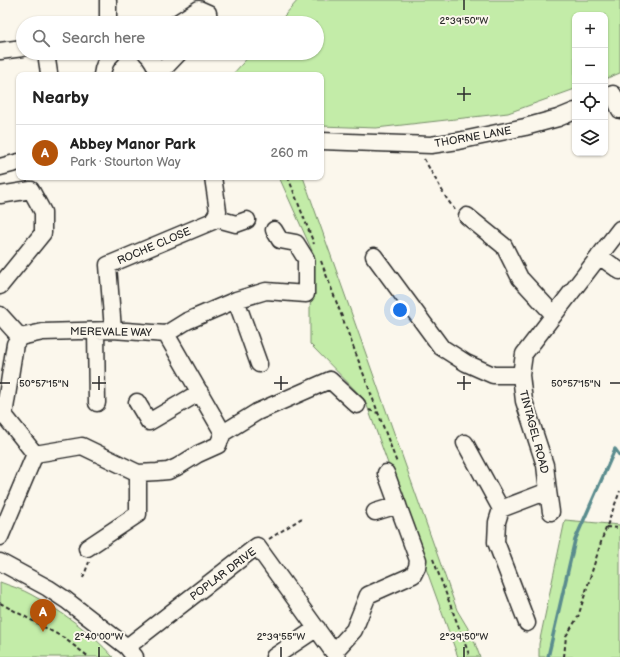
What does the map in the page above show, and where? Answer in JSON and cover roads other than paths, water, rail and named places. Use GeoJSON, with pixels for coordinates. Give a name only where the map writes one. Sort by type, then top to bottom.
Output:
{"type":"FeatureCollection","features":[{"type":"Feature","properties":{"kind":"street"},"geometry":{"type":"LineString","coordinates":[[108,0],[109,16]]}},
{"type":"Feature","properties":{"kind":"street"},"geometry":{"type":"LineString","coordinates":[[188,16],[199,9],[208,13],[209,16]]}},
{"type":"Feature","properties":{"kind":"street"},"geometry":{"type":"LineString","coordinates":[[0,51],[16,49]]}},
{"type":"Feature","properties":{"kind":"street"},"geometry":{"type":"LineString","coordinates":[[47,60],[49,72]]}},
{"type":"Feature","properties":{"kind":"street"},"geometry":{"type":"LineString","coordinates":[[152,60],[157,72]]}},
{"type":"Feature","properties":{"kind":"street"},"geometry":{"type":"LineString","coordinates":[[161,72],[172,60]]}},
{"type":"Feature","properties":{"kind":"street"},"geometry":{"type":"LineString","coordinates":[[613,94],[620,110]]}},
{"type":"Feature","properties":{"kind":"street","name":"THORNE LANE"},"geometry":{"type":"LineString","coordinates":[[324,141],[431,145],[495,134],[551,120],[572,112]]}},
{"type":"Feature","properties":{"kind":"street"},"geometry":{"type":"LineString","coordinates":[[0,167],[16,163]]}},
{"type":"Feature","properties":{"kind":"street"},"geometry":{"type":"LineString","coordinates":[[213,180],[218,211],[214,218],[236,224],[247,220]]}},
{"type":"Feature","properties":{"kind":"street"},"geometry":{"type":"LineString","coordinates":[[0,195],[31,190],[42,212],[43,234],[2,278]]}},
{"type":"Feature","properties":{"kind":"street"},"geometry":{"type":"LineString","coordinates":[[467,216],[504,246],[520,278],[554,315]]}},
{"type":"Feature","properties":{"kind":"street","name":"ROCHE CLOSE"},"geometry":{"type":"LineString","coordinates":[[113,330],[108,265],[213,221],[214,218]]}},
{"type":"Feature","properties":{"kind":"street","name":"TINTAGEL ROAD"},"geometry":{"type":"LineString","coordinates":[[552,512],[545,466],[524,400],[521,375],[524,354],[620,229]]}},
{"type":"Feature","properties":{"kind":"street"},"geometry":{"type":"LineString","coordinates":[[166,334],[187,320],[236,300],[266,291],[306,294],[306,259],[296,243],[280,240],[274,230]]}},
{"type":"Feature","properties":{"kind":"street"},"geometry":{"type":"LineString","coordinates":[[374,256],[441,347],[466,363],[493,375],[521,375]]}},
{"type":"Feature","properties":{"kind":"street"},"geometry":{"type":"LineString","coordinates":[[599,256],[620,271]]}},
{"type":"Feature","properties":{"kind":"street"},"geometry":{"type":"LineString","coordinates":[[236,300],[259,364]]}},
{"type":"Feature","properties":{"kind":"street"},"geometry":{"type":"LineString","coordinates":[[0,315],[20,337],[14,344],[2,415],[35,454]]}},
{"type":"Feature","properties":{"kind":"street"},"geometry":{"type":"LineString","coordinates":[[96,330],[97,403]]}},
{"type":"Feature","properties":{"kind":"street","name":"MEREVALE WAY"},"geometry":{"type":"LineString","coordinates":[[20,337],[43,332],[96,330],[166,334],[223,433]]}},
{"type":"Feature","properties":{"kind":"street"},"geometry":{"type":"LineString","coordinates":[[35,454],[82,446],[138,473],[168,471],[198,454],[218,446],[223,433],[257,412],[330,380],[357,405]]}},
{"type":"Feature","properties":{"kind":"street"},"geometry":{"type":"LineString","coordinates":[[137,402],[149,422],[200,392]]}},
{"type":"Feature","properties":{"kind":"street"},"geometry":{"type":"LineString","coordinates":[[465,443],[501,509],[497,522],[496,542],[527,623]]}},
{"type":"Feature","properties":{"kind":"street"},"geometry":{"type":"LineString","coordinates":[[0,537],[35,454]]}},
{"type":"Feature","properties":{"kind":"street","name":"POPLAR DRIVE"},"geometry":{"type":"LineString","coordinates":[[131,652],[257,546],[336,655],[354,630],[368,595],[413,576],[417,567],[418,560],[398,505],[392,469]]}},
{"type":"Feature","properties":{"kind":"street"},"geometry":{"type":"LineString","coordinates":[[87,548],[138,514],[138,473]]}},
{"type":"Feature","properties":{"kind":"street"},"geometry":{"type":"LineString","coordinates":[[501,509],[548,491]]}},
{"type":"Feature","properties":{"kind":"street"},"geometry":{"type":"LineString","coordinates":[[375,512],[398,505]]}},
{"type":"Feature","properties":{"kind":"street"},"geometry":{"type":"LineString","coordinates":[[0,562],[66,600],[131,652]]}},
{"type":"Feature","properties":{"kind":"street"},"geometry":{"type":"LineString","coordinates":[[274,657],[317,628]]}},
{"type":"Feature","properties":{"kind":"waterway"},"geometry":{"type":"LineString","coordinates":[[548,657],[575,540],[615,449],[620,456]]}},
{"type":"Feature","properties":{"kind":"place","name":"Abbey Manor Park"},"geometry":{"type":"Point","coordinates":[43,632]}}]}
